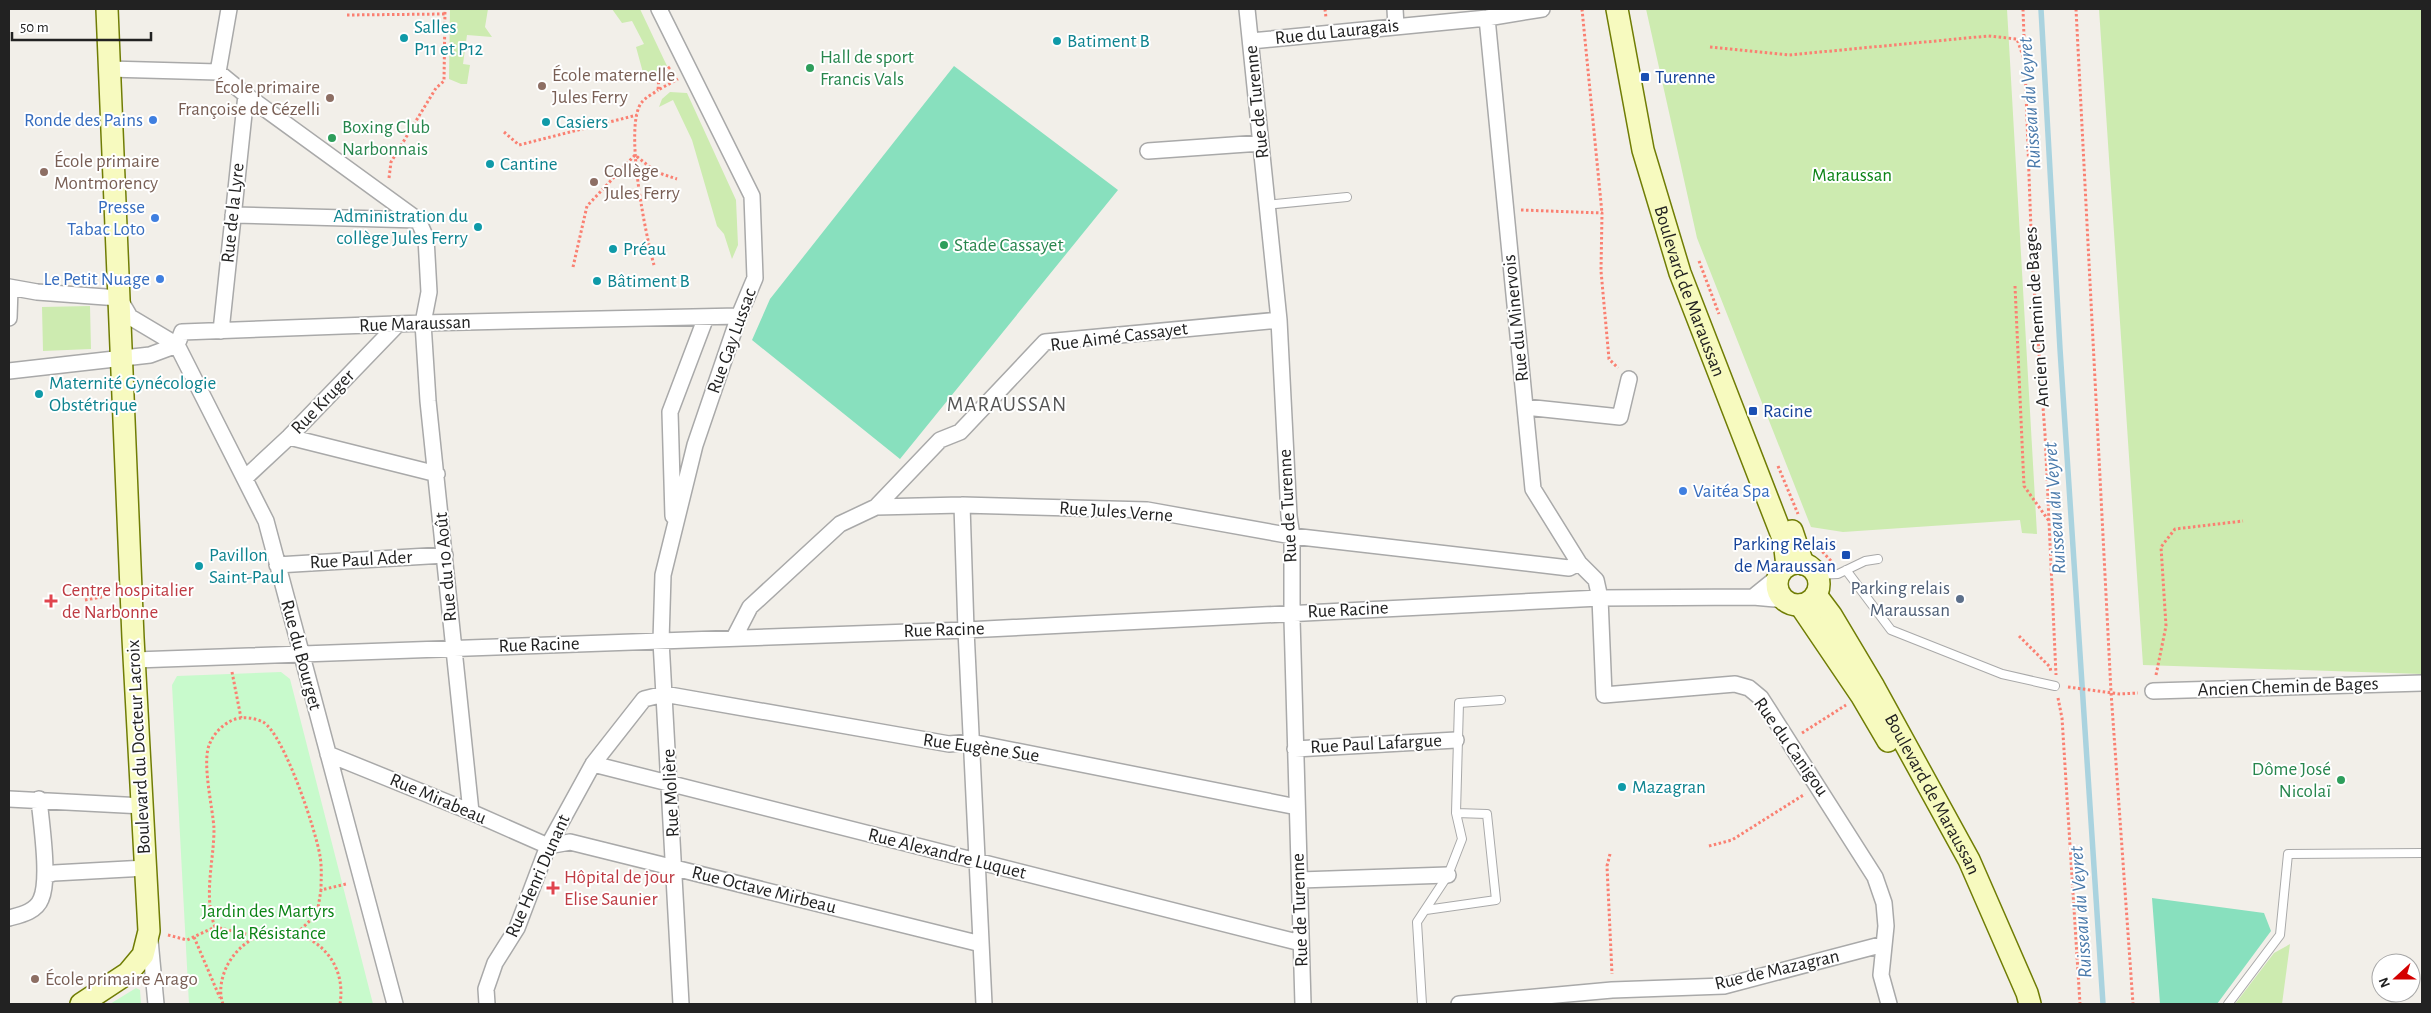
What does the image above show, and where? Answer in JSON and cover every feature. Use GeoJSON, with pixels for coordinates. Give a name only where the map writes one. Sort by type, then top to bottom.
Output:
{"type":"FeatureCollection","features":[{"type":"Feature","properties":{"kind":"main road","name":"Boulevard du Docteur Lacroix"},"geometry":{"type":"LineString","coordinates":[[81,1004],[128,973],[143,955],[150,931],[135,660],[107,9]]}},
{"type":"Feature","properties":{"kind":"main road","name":"Boulevard de Maraussan"},"geometry":{"type":"LineString","coordinates":[[1617,9],[1643,150],[1674,254],[1784,541],[1861,695],[1959,865],[2018,1004]]}},
{"type":"Feature","properties":{"kind":"main road","name":"Boulevard de Maraussan"},"geometry":{"type":"LineString","coordinates":[[1630,9],[1656,148],[1692,269],[1803,582],[1831,615],[1874,687],[1969,860],[2027,993],[2030,1004]]}},
{"type":"Feature","properties":{"kind":"street"},"geometry":{"type":"LineString","coordinates":[[218,72],[229,9]]}},
{"type":"Feature","properties":{"kind":"street","name":"Rue Gay Lussac"},"geometry":{"type":"LineString","coordinates":[[659,9],[752,196],[755,278],[739,316],[695,445],[674,540],[664,575],[661,641]]}},
{"type":"Feature","properties":{"kind":"street","name":"Rue de Turenne"},"geometry":{"type":"LineString","coordinates":[[1247,9],[1279,320],[1289,516],[1292,536],[1292,613],[1303,1004]]}},
{"type":"Feature","properties":{"kind":"street"},"geometry":{"type":"LineString","coordinates":[[1395,9],[1396,26]]}},
{"type":"Feature","properties":{"kind":"street","name":"Rue du Lauragais"},"geometry":{"type":"LineString","coordinates":[[1251,41],[1542,9]]}},
{"type":"Feature","properties":{"kind":"street","name":"Rue du Minervois"},"geometry":{"type":"LineString","coordinates":[[1495,14],[1505,210],[1534,490],[1579,563],[1596,580],[1600,598]]}},
{"type":"Feature","properties":{"kind":"street"},"geometry":{"type":"LineString","coordinates":[[109,69],[218,72],[246,95],[418,220]]}},
{"type":"Feature","properties":{"kind":"street","name":"Rue de la Lyre"},"geometry":{"type":"LineString","coordinates":[[221,331],[246,95]]}},
{"type":"Feature","properties":{"kind":"street"},"geometry":{"type":"LineString","coordinates":[[1148,151],[1261,143]]}},
{"type":"Feature","properties":{"kind":"street"},"geometry":{"type":"LineString","coordinates":[[233,215],[418,220]]}},
{"type":"Feature","properties":{"kind":"street","name":"Rue du 10 Août"},"geometry":{"type":"LineString","coordinates":[[418,220],[426,238],[429,292],[424,323],[428,401],[438,474],[453,649],[471,812]]}},
{"type":"Feature","properties":{"kind":"street"},"geometry":{"type":"LineString","coordinates":[[9,318],[9,288],[119,298],[130,317],[177,346]]}},
{"type":"Feature","properties":{"kind":"street","name":"Rue Gay Lussac"},"geometry":{"type":"LineString","coordinates":[[674,540],[670,412],[706,316]]}},
{"type":"Feature","properties":{"kind":"street","name":"Rue Maraussan"},"geometry":{"type":"LineString","coordinates":[[177,346],[182,332],[424,323],[739,316]]}},
{"type":"Feature","properties":{"kind":"street","name":"Rue Aimé Cassayet"},"geometry":{"type":"LineString","coordinates":[[876,507],[940,440],[960,432],[1045,342],[1279,320]]}},
{"type":"Feature","properties":{"kind":"street","name":"Rue Kruger"},"geometry":{"type":"LineString","coordinates":[[245,478],[289,437],[398,324]]}},
{"type":"Feature","properties":{"kind":"street"},"geometry":{"type":"LineString","coordinates":[[9,371],[150,355],[177,346]]}},
{"type":"Feature","properties":{"kind":"street","name":"Rue du Bourget"},"geometry":{"type":"LineString","coordinates":[[177,346],[266,521],[395,1004]]}},
{"type":"Feature","properties":{"kind":"street"},"geometry":{"type":"LineString","coordinates":[[1525,407],[1620,417],[1629,379]]}},
{"type":"Feature","properties":{"kind":"street"},"geometry":{"type":"LineString","coordinates":[[289,437],[438,474]]}},
{"type":"Feature","properties":{"kind":"street"},"geometry":{"type":"LineString","coordinates":[[962,505],[966,630],[984,1004]]}},
{"type":"Feature","properties":{"kind":"street","name":"Rue Jules Verne"},"geometry":{"type":"LineString","coordinates":[[734,638],[750,607],[840,524],[876,507],[962,505],[1147,510],[1292,536],[1569,568],[1579,563]]}},
{"type":"Feature","properties":{"kind":"street","name":"Rue Paul Ader"},"geometry":{"type":"LineString","coordinates":[[277,565],[445,555]]}},
{"type":"Feature","properties":{"kind":"street"},"geometry":{"type":"LineString","coordinates":[[1753,598],[1803,582]]}},
{"type":"Feature","properties":{"kind":"street","name":"Rue Racine"},"geometry":{"type":"LineString","coordinates":[[135,660],[966,630],[1600,598],[1753,598],[1803,582]]}},
{"type":"Feature","properties":{"kind":"street","name":"Rue du Canigou"},"geometry":{"type":"LineString","coordinates":[[1600,598],[1604,694],[1735,684],[1749,688],[1761,698],[1875,876],[1884,903],[1884,944],[1881,975],[1889,1004]]}},
{"type":"Feature","properties":{"kind":"street","name":"Rue Molière"},"geometry":{"type":"LineString","coordinates":[[661,641],[671,785],[681,1004]]}},
{"type":"Feature","properties":{"kind":"street","name":"Ancien Chemin de Bages"},"geometry":{"type":"LineString","coordinates":[[2153,691],[2422,683]]}},
{"type":"Feature","properties":{"kind":"street","name":"Rue Eugène Sue"},"geometry":{"type":"LineString","coordinates":[[664,694],[950,744],[971,742],[1297,807]]}},
{"type":"Feature","properties":{"kind":"street","name":"Rue Henri Dunant"},"geometry":{"type":"LineString","coordinates":[[488,1004],[486,989],[495,963],[517,928],[548,846],[592,764],[644,699],[664,694]]}},
{"type":"Feature","properties":{"kind":"street","name":"Rue Paul Lafargue"},"geometry":{"type":"LineString","coordinates":[[1296,749],[1456,740]]}},
{"type":"Feature","properties":{"kind":"street","name":"Rue Mirabeau"},"geometry":{"type":"LineString","coordinates":[[328,754],[471,812],[548,846]]}},
{"type":"Feature","properties":{"kind":"street","name":"Rue Alexandre Luquet"},"geometry":{"type":"LineString","coordinates":[[592,764],[1301,943]]}},
{"type":"Feature","properties":{"kind":"street"},"geometry":{"type":"LineString","coordinates":[[9,798],[143,806]]}},
{"type":"Feature","properties":{"kind":"street"},"geometry":{"type":"LineString","coordinates":[[9,918],[27,913],[41,900],[45,876],[40,799]]}},
{"type":"Feature","properties":{"kind":"street","name":"Rue Octave Mirbeau"},"geometry":{"type":"LineString","coordinates":[[548,846],[570,842],[980,944]]}},
{"type":"Feature","properties":{"kind":"street"},"geometry":{"type":"LineString","coordinates":[[45,876],[54,873],[146,868]]}},
{"type":"Feature","properties":{"kind":"street"},"geometry":{"type":"LineString","coordinates":[[1300,880],[1448,874]]}},
{"type":"Feature","properties":{"kind":"street"},"geometry":{"type":"LineString","coordinates":[[150,931],[156,1004]]}},
{"type":"Feature","properties":{"kind":"street","name":"Rue de Mazagran"},"geometry":{"type":"LineString","coordinates":[[1459,1004],[1612,990],[1724,986],[1884,944]]}},
{"type":"Feature","properties":{"kind":"lane"},"geometry":{"type":"LineString","coordinates":[[1266,205],[1347,197]]}},
{"type":"Feature","properties":{"kind":"lane"},"geometry":{"type":"LineString","coordinates":[[1803,582],[1846,570],[1865,560],[1878,559]]}},
{"type":"Feature","properties":{"kind":"lane"},"geometry":{"type":"LineString","coordinates":[[1846,570],[1891,630],[2002,674],[2058,686]]}},
{"type":"Feature","properties":{"kind":"lane"},"geometry":{"type":"LineString","coordinates":[[1422,1004],[1417,922],[1448,874],[1462,839],[1456,813],[1456,740],[1459,703],[1501,700]]}},
{"type":"Feature","properties":{"kind":"lane"},"geometry":{"type":"LineString","coordinates":[[1426,910],[1496,900],[1487,814],[1456,813]]}},
{"type":"Feature","properties":{"kind":"lane"},"geometry":{"type":"LineString","coordinates":[[2228,1004],[2280,936],[2288,854],[2422,853]]}},
{"type":"Feature","properties":{"kind":"path"},"geometry":{"type":"LineString","coordinates":[[385,196],[391,162],[436,88],[444,81],[445,9]]}},
{"type":"Feature","properties":{"kind":"path"},"geometry":{"type":"LineString","coordinates":[[1582,9],[1602,213],[1602,271],[1609,359],[1629,379]]}},
{"type":"Feature","properties":{"kind":"path","name":"Ancien Chemin de Bages"},"geometry":{"type":"LineString","coordinates":[[2024,9],[2032,258],[2050,521],[2058,686]]}},
{"type":"Feature","properties":{"kind":"path"},"geometry":{"type":"LineString","coordinates":[[2076,9],[2111,692],[2132,1004]]}},
{"type":"Feature","properties":{"kind":"path"},"geometry":{"type":"LineString","coordinates":[[347,15],[445,14]]}},
{"type":"Feature","properties":{"kind":"path"},"geometry":{"type":"LineString","coordinates":[[1710,47],[1789,55],[1988,36],[2017,39],[2025,62]]}},
{"type":"Feature","properties":{"kind":"path"},"geometry":{"type":"LineString","coordinates":[[654,265],[644,229],[635,155],[637,115],[642,103],[658,90]]}},
{"type":"Feature","properties":{"kind":"path"},"geometry":{"type":"LineString","coordinates":[[504,132],[520,145],[637,115]]}},
{"type":"Feature","properties":{"kind":"path"},"geometry":{"type":"LineString","coordinates":[[635,155],[656,172],[677,179]]}},
{"type":"Feature","properties":{"kind":"path"},"geometry":{"type":"LineString","coordinates":[[573,267],[586,206],[635,155]]}},
{"type":"Feature","properties":{"kind":"path"},"geometry":{"type":"LineString","coordinates":[[1505,210],[1602,213]]}},
{"type":"Feature","properties":{"kind":"path"},"geometry":{"type":"LineString","coordinates":[[1696,253],[1720,317]]}},
{"type":"Feature","properties":{"kind":"path"},"geometry":{"type":"LineString","coordinates":[[2016,286],[2024,486],[2050,521]]}},
{"type":"Feature","properties":{"kind":"path"},"geometry":{"type":"LineString","coordinates":[[1776,462],[1801,521]]}},
{"type":"Feature","properties":{"kind":"path"},"geometry":{"type":"LineString","coordinates":[[2153,691],[2166,626],[2161,547],[2175,529],[2243,521]]}},
{"type":"Feature","properties":{"kind":"path"},"geometry":{"type":"LineString","coordinates":[[1803,582],[1834,564],[1816,545]]}},
{"type":"Feature","properties":{"kind":"path"},"geometry":{"type":"LineString","coordinates":[[85,600],[102,597]]}},
{"type":"Feature","properties":{"kind":"path"},"geometry":{"type":"LineString","coordinates":[[2019,636],[2050,668],[2058,686],[2062,718],[2080,1004]]}},
{"type":"Feature","properties":{"kind":"path"},"geometry":{"type":"LineString","coordinates":[[231,657],[241,718]]}},
{"type":"Feature","properties":{"kind":"path"},"geometry":{"type":"LineString","coordinates":[[2058,686],[2135,693]]}},
{"type":"Feature","properties":{"kind":"path"},"geometry":{"type":"LineString","coordinates":[[1790,741],[1861,695]]}},
{"type":"Feature","properties":{"kind":"path"},"geometry":{"type":"LineString","coordinates":[[215,927],[212,918],[210,876],[214,830],[207,759],[209,743],[222,726],[241,718],[253,718],[265,723],[285,754],[299,787],[321,857],[321,890],[317,914],[297,933]]}},
{"type":"Feature","properties":{"kind":"path"},"geometry":{"type":"LineString","coordinates":[[1709,846],[1732,840],[1818,786]]}},
{"type":"Feature","properties":{"kind":"path"},"geometry":{"type":"LineString","coordinates":[[1610,854],[1607,866],[1612,990]]}},
{"type":"Feature","properties":{"kind":"path"},"geometry":{"type":"LineString","coordinates":[[321,890],[362,880]]}},
{"type":"Feature","properties":{"kind":"path"},"geometry":{"type":"LineString","coordinates":[[150,931],[187,940],[215,927],[255,937]]}},
{"type":"Feature","properties":{"kind":"path"},"geometry":{"type":"LineString","coordinates":[[221,998],[223,973],[235,952],[255,937],[276,931],[297,933],[313,940],[320,946],[336,967],[341,985],[340,1004]]}},
{"type":"Feature","properties":{"kind":"path"},"geometry":{"type":"LineString","coordinates":[[194,937],[223,1004]]}},
{"type":"Feature","properties":{"kind":"green space"},"geometry":{"type":"Polygon","coordinates":[[[450,9],[488,9],[485,27],[492,37],[467,35],[463,64],[470,65],[467,84],[461,84],[449,79],[450,9]]]}},
{"type":"Feature","properties":{"kind":"green space"},"geometry":{"type":"Polygon","coordinates":[[[612,9],[640,9],[667,66],[645,80],[636,47],[644,44],[632,21],[622,23],[612,9]]]}},
{"type":"Feature","properties":{"kind":"green space","name":"Maraussan"},"geometry":{"type":"Polygon","coordinates":[[[1646,9],[2007,9],[2037,534],[2022,533],[2020,520],[1843,532],[1811,527],[1697,238],[1646,9]]]}},
{"type":"Feature","properties":{"kind":"green space"},"geometry":{"type":"Polygon","coordinates":[[[2099,9],[2422,9],[2422,674],[2143,665],[2099,9]]]}},
{"type":"Feature","properties":{"kind":"green space","name":"Stade Cassayet"},"geometry":{"type":"Polygon","coordinates":[[[954,66],[1118,190],[900,459],[752,340],[770,299],[954,66]]]}},
{"type":"Feature","properties":{"kind":"green space"},"geometry":{"type":"Polygon","coordinates":[[[670,92],[687,93],[736,200],[738,245],[732,259],[724,234],[717,226],[692,140],[673,100],[659,107],[662,99],[670,92]]]}},
{"type":"Feature","properties":{"kind":"green space"},"geometry":{"type":"Polygon","coordinates":[[[90,306],[91,349],[43,351],[42,307],[90,306]]]}},
{"type":"Feature","properties":{"kind":"green space","name":"Jardin des Martyrs de la Résistance"},"geometry":{"type":"Polygon","coordinates":[[[281,672],[290,679],[373,1004],[189,1004],[172,685],[177,676],[281,672]]]}},
{"type":"Feature","properties":{"kind":"green space"},"geometry":{"type":"Polygon","coordinates":[[[2152,898],[2264,913],[2271,931],[2217,1004],[2160,1004],[2152,898]]]}},
{"type":"Feature","properties":{"kind":"green space"},"geometry":{"type":"Polygon","coordinates":[[[2290,944],[2282,1004],[2235,1004],[2274,953],[2290,944]]]}},
{"type":"Feature","properties":{"kind":"green space"},"geometry":{"type":"Polygon","coordinates":[[[136,988],[140,990],[141,1004],[110,1004],[136,988]]]}},
{"type":"Feature","properties":{"kind":"waterway","name":"Ruisseau du Veyret"},"geometry":{"type":"LineString","coordinates":[[2041,9],[2060,349],[2103,1004]]}},
{"type":"Feature","properties":{"kind":"place","name":"Salles P11 et P12"},"geometry":{"type":"Point","coordinates":[404,38]}},
{"type":"Feature","properties":{"kind":"place","name":"Batiment B"},"geometry":{"type":"Point","coordinates":[1057,41]}},
{"type":"Feature","properties":{"kind":"place","name":"Hall de sport Francis Vals"},"geometry":{"type":"Point","coordinates":[810,68]}},
{"type":"Feature","properties":{"kind":"place","name":"Turenne"},"geometry":{"type":"Point","coordinates":[1645,77]}},
{"type":"Feature","properties":{"kind":"place","name":"École maternelle Jules Ferry"},"geometry":{"type":"Point","coordinates":[542,86]}},
{"type":"Feature","properties":{"kind":"place","name":"École primaire Françoise de Cézelli"},"geometry":{"type":"Point","coordinates":[330,98]}},
{"type":"Feature","properties":{"kind":"place","name":"Ronde des Pains"},"geometry":{"type":"Point","coordinates":[153,120]}},
{"type":"Feature","properties":{"kind":"place","name":"Casiers"},"geometry":{"type":"Point","coordinates":[546,122]}},
{"type":"Feature","properties":{"kind":"place","name":"Boxing Club Narbonnais"},"geometry":{"type":"Point","coordinates":[332,138]}},
{"type":"Feature","properties":{"kind":"place","name":"Cantine"},"geometry":{"type":"Point","coordinates":[490,164]}},
{"type":"Feature","properties":{"kind":"place","name":"École primaire Montmorency"},"geometry":{"type":"Point","coordinates":[44,172]}},
{"type":"Feature","properties":{"kind":"place","name":"Collège Jules Ferry"},"geometry":{"type":"Point","coordinates":[594,182]}},
{"type":"Feature","properties":{"kind":"place","name":"Presse Tabac Loto"},"geometry":{"type":"Point","coordinates":[155,218]}},
{"type":"Feature","properties":{"kind":"place","name":"Administration du collège Jules Ferry"},"geometry":{"type":"Point","coordinates":[478,227]}},
{"type":"Feature","properties":{"kind":"place","name":"Stade Cassayet"},"geometry":{"type":"Point","coordinates":[944,245]}},
{"type":"Feature","properties":{"kind":"place","name":"Préau"},"geometry":{"type":"Point","coordinates":[613,249]}},
{"type":"Feature","properties":{"kind":"place","name":"Le Petit Nuage"},"geometry":{"type":"Point","coordinates":[160,279]}},
{"type":"Feature","properties":{"kind":"place","name":"Bâtiment B"},"geometry":{"type":"Point","coordinates":[597,281]}},
{"type":"Feature","properties":{"kind":"place","name":"Maternité Gynécologie Obstétrique"},"geometry":{"type":"Point","coordinates":[39,394]}},
{"type":"Feature","properties":{"kind":"place","name":"Racine"},"geometry":{"type":"Point","coordinates":[1753,411]}},
{"type":"Feature","properties":{"kind":"place","name":"Vaitéa Spa"},"geometry":{"type":"Point","coordinates":[1683,491]}},
{"type":"Feature","properties":{"kind":"place","name":"Parking Relais de Maraussan"},"geometry":{"type":"Point","coordinates":[1846,555]}},
{"type":"Feature","properties":{"kind":"place","name":"Pavillon Saint-Paul"},"geometry":{"type":"Point","coordinates":[199,566]}},
{"type":"Feature","properties":{"kind":"place","name":"Parking relais Maraussan"},"geometry":{"type":"Point","coordinates":[1960,599]}},
{"type":"Feature","properties":{"kind":"place","name":"Centre hospitalier de Narbonne"},"geometry":{"type":"Point","coordinates":[51,601]}},
{"type":"Feature","properties":{"kind":"place","name":"Dôme José Nicolaï"},"geometry":{"type":"Point","coordinates":[2341,780]}},
{"type":"Feature","properties":{"kind":"place","name":"Mazagran"},"geometry":{"type":"Point","coordinates":[1622,787]}},
{"type":"Feature","properties":{"kind":"place","name":"Hôpital de jour Elise Saunier"},"geometry":{"type":"Point","coordinates":[553,888]}},
{"type":"Feature","properties":{"kind":"place","name":"École primaire Arago"},"geometry":{"type":"Point","coordinates":[35,979]}},
{"type":"Feature","properties":{"kind":"district","name":"MARAUSSAN"},"geometry":{"type":"Point","coordinates":[1007,404]}}]}
